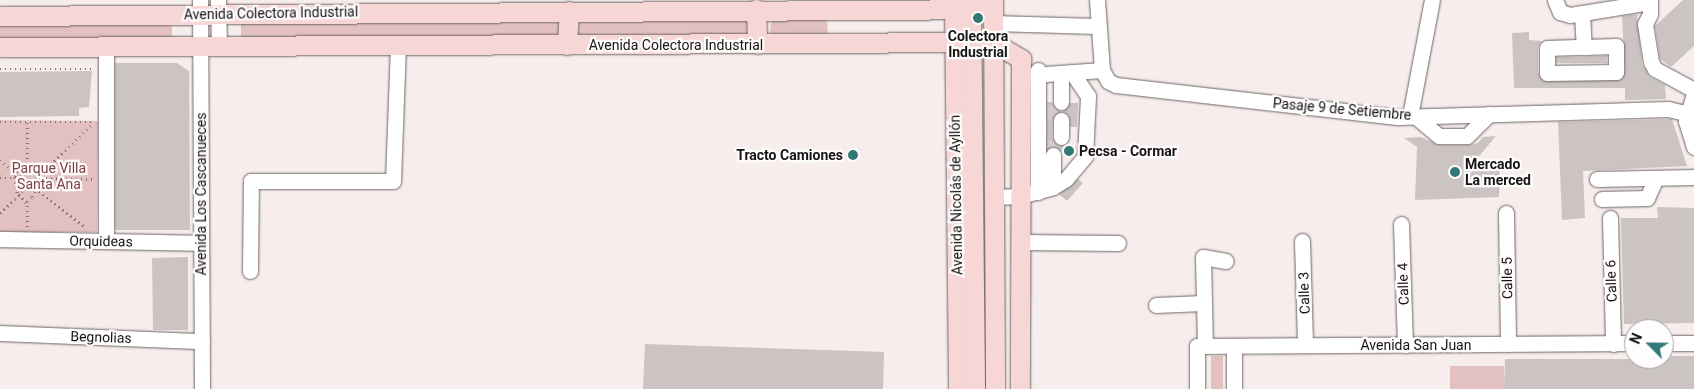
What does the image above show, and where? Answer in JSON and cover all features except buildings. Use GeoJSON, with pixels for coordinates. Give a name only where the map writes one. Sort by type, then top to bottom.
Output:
{"type":"FeatureCollection","features":[{"type":"Feature","properties":{"kind":"main road","name":"Avenida Colectora Industrial"},"geometry":{"type":"LineString","coordinates":[[0,16],[209,7],[569,10],[962,4],[992,11]]}},
{"type":"Feature","properties":{"kind":"main road","name":"Avenida Nicolás de Ayllón"},"geometry":{"type":"LineString","coordinates":[[958,389],[962,4]]}},
{"type":"Feature","properties":{"kind":"main road"},"geometry":{"type":"LineString","coordinates":[[757,44],[760,6]]}},
{"type":"Feature","properties":{"kind":"main road"},"geometry":{"type":"LineString","coordinates":[[567,45],[569,10]]}},
{"type":"Feature","properties":{"kind":"main road"},"geometry":{"type":"LineString","coordinates":[[992,11],[995,389]]}},
{"type":"Feature","properties":{"kind":"main road","name":"Avenida Nicolás de Ayllón"},"geometry":{"type":"LineString","coordinates":[[962,42],[973,194],[975,389]]}},
{"type":"Feature","properties":{"kind":"main road","name":"Avenida Colectora Industrial"},"geometry":{"type":"LineString","coordinates":[[0,47],[992,42]]}},
{"type":"Feature","properties":{"kind":"main road"},"geometry":{"type":"LineString","coordinates":[[992,42],[1021,59],[1043,190],[1020,242],[1020,389]]}},
{"type":"Feature","properties":{"kind":"main road"},"geometry":{"type":"LineString","coordinates":[[973,194],[993,197]]}},
{"type":"Feature","properties":{"kind":"street"},"geometry":{"type":"LineString","coordinates":[[1054,72],[1102,70],[1097,26],[1097,0]]}},
{"type":"Feature","properties":{"kind":"street"},"geometry":{"type":"LineString","coordinates":[[1432,0],[1413,116],[1439,136],[1467,136],[1489,114]]}},
{"type":"Feature","properties":{"kind":"street"},"geometry":{"type":"LineString","coordinates":[[1555,0],[1557,9],[1565,15],[1582,14],[1650,1],[1650,14],[1644,24],[1651,62],[1655,68],[1694,92],[1687,128],[1694,147]]}},
{"type":"Feature","properties":{"kind":"street","name":"Avenida Los Cascanueces"},"geometry":{"type":"LineString","coordinates":[[202,389],[201,243],[209,7]]}},
{"type":"Feature","properties":{"kind":"street"},"geometry":{"type":"LineString","coordinates":[[992,11],[1097,26]]}},
{"type":"Feature","properties":{"kind":"street"},"geometry":{"type":"LineString","coordinates":[[1582,14],[1584,47]]}},
{"type":"Feature","properties":{"kind":"street"},"geometry":{"type":"LineString","coordinates":[[250,271],[251,181],[393,181],[398,46]]}},
{"type":"Feature","properties":{"kind":"street"},"geometry":{"type":"LineString","coordinates":[[1616,46],[1616,72],[1547,73],[1547,48],[1584,47],[1616,46]]}},
{"type":"Feature","properties":{"kind":"street"},"geometry":{"type":"LineString","coordinates":[[106,47],[106,241]]}},
{"type":"Feature","properties":{"kind":"street"},"geometry":{"type":"LineString","coordinates":[[993,197],[1043,190],[1087,152],[1088,96],[1054,72],[1021,59]]}},
{"type":"Feature","properties":{"kind":"street","name":"Pasaje 9 de Setiembre"},"geometry":{"type":"LineString","coordinates":[[1102,70],[1108,82],[1116,85],[1413,116],[1668,109],[1690,114]]}},
{"type":"Feature","properties":{"kind":"street"},"geometry":{"type":"LineString","coordinates":[[1053,102],[1054,72]]}},
{"type":"Feature","properties":{"kind":"street"},"geometry":{"type":"LineString","coordinates":[[1043,190],[1054,72]]}},
{"type":"Feature","properties":{"kind":"street"},"geometry":{"type":"LineString","coordinates":[[1053,120],[1053,137]]}},
{"type":"Feature","properties":{"kind":"street"},"geometry":{"type":"LineString","coordinates":[[1043,190],[1053,155]]}},
{"type":"Feature","properties":{"kind":"street"},"geometry":{"type":"LineString","coordinates":[[1597,179],[1694,177]]}},
{"type":"Feature","properties":{"kind":"street"},"geometry":{"type":"LineString","coordinates":[[1602,199],[1648,198],[1656,178]]}},
{"type":"Feature","properties":{"kind":"street","name":"Calle 5"},"geometry":{"type":"LineString","coordinates":[[1506,213],[1508,344]]}},
{"type":"Feature","properties":{"kind":"street","name":"Calle 6"},"geometry":{"type":"LineString","coordinates":[[1610,218],[1613,344]]}},
{"type":"Feature","properties":{"kind":"street","name":"Calle 4"},"geometry":{"type":"LineString","coordinates":[[1401,224],[1405,345]]}},
{"type":"Feature","properties":{"kind":"street","name":"Orquideas"},"geometry":{"type":"LineString","coordinates":[[0,239],[201,243]]}},
{"type":"Feature","properties":{"kind":"street","name":"Calle 3"},"geometry":{"type":"LineString","coordinates":[[1302,241],[1305,345]]}},
{"type":"Feature","properties":{"kind":"street"},"geometry":{"type":"LineString","coordinates":[[1020,242],[1118,243]]}},
{"type":"Feature","properties":{"kind":"street"},"geometry":{"type":"LineString","coordinates":[[1197,389],[1203,303],[1203,257],[1226,261]]}},
{"type":"Feature","properties":{"kind":"street"},"geometry":{"type":"LineString","coordinates":[[1156,305],[1203,303]]}},
{"type":"Feature","properties":{"kind":"street","name":"Begnolias"},"geometry":{"type":"LineString","coordinates":[[0,333],[202,341]]}},
{"type":"Feature","properties":{"kind":"street"},"geometry":{"type":"LineString","coordinates":[[1674,343],[1694,343]]}},
{"type":"Feature","properties":{"kind":"street","name":"Avenida San Juan"},"geometry":{"type":"LineString","coordinates":[[1201,346],[1624,344]]}},
{"type":"Feature","properties":{"kind":"street"},"geometry":{"type":"LineString","coordinates":[[1234,346],[1234,389]]}},
{"type":"Feature","properties":{"kind":"path"},"geometry":{"type":"LineString","coordinates":[[0,69],[95,69],[95,78]]}},
{"type":"Feature","properties":{"kind":"path"},"geometry":{"type":"LineString","coordinates":[[94,114],[94,132]]}},
{"type":"Feature","properties":{"kind":"path"},"geometry":{"type":"LineString","coordinates":[[0,122],[94,122]]}},
{"type":"Feature","properties":{"kind":"path"},"geometry":{"type":"LineString","coordinates":[[27,164],[28,122]]}},
{"type":"Feature","properties":{"kind":"path"},"geometry":{"type":"LineString","coordinates":[[0,213],[94,122]]}},
{"type":"Feature","properties":{"kind":"path"},"geometry":{"type":"LineString","coordinates":[[0,160],[88,229],[78,229]]}},
{"type":"Feature","properties":{"kind":"path"},"geometry":{"type":"LineString","coordinates":[[26,228],[27,203],[37,189],[41,178],[36,166],[27,164],[15,172],[14,178],[18,196],[27,203]]}},
{"type":"Feature","properties":{"kind":"path"},"geometry":{"type":"LineString","coordinates":[[94,170],[94,189]]}},
{"type":"Feature","properties":{"kind":"path"},"geometry":{"type":"LineString","coordinates":[[0,178],[14,178]]}},
{"type":"Feature","properties":{"kind":"path"},"geometry":{"type":"LineString","coordinates":[[41,178],[94,179]]}},
{"type":"Feature","properties":{"kind":"path"},"geometry":{"type":"LineString","coordinates":[[18,228],[35,228]]}},
{"type":"Feature","properties":{"kind":"green space"},"geometry":{"type":"Polygon","coordinates":[[[751,19],[753,36],[578,36],[579,23],[582,21],[751,19]]]}},
{"type":"Feature","properties":{"kind":"green space"},"geometry":{"type":"Polygon","coordinates":[[[774,20],[827,20],[828,36],[770,35],[771,22],[774,20]]]}},
{"type":"Feature","properties":{"kind":"green space"},"geometry":{"type":"Polygon","coordinates":[[[562,21],[567,36],[241,39],[241,22],[562,21]]]}},
{"type":"Feature","properties":{"kind":"green space"},"geometry":{"type":"Polygon","coordinates":[[[0,23],[172,23],[172,40],[0,41],[0,23]]]}},
{"type":"Feature","properties":{"kind":"green space","name":"Parque Villa Santa Ana"},"geometry":{"type":"Polygon","coordinates":[[[0,120],[98,121],[97,232],[0,232],[0,120]]]}},
{"type":"Feature","properties":{"kind":"green space"},"geometry":{"type":"Polygon","coordinates":[[[1211,356],[1223,356],[1223,389],[1211,389],[1211,356]]]}},
{"type":"Feature","properties":{"kind":"green space"},"geometry":{"type":"Polygon","coordinates":[[[1450,366],[1504,366],[1504,389],[1450,389],[1450,366]]]}},
{"type":"Feature","properties":{"kind":"tunnel"},"geometry":{"type":"LineString","coordinates":[[1053,102],[1053,120]]}},
{"type":"Feature","properties":{"kind":"tunnel"},"geometry":{"type":"LineString","coordinates":[[1053,137],[1053,155]]}},
{"type":"Feature","properties":{"kind":"place","name":"Colectora Industrial"},"geometry":{"type":"Point","coordinates":[978,18]}},
{"type":"Feature","properties":{"kind":"place","name":"Pecsa - Cormar"},"geometry":{"type":"Point","coordinates":[1069,151]}},
{"type":"Feature","properties":{"kind":"place","name":"Tracto Camiones"},"geometry":{"type":"Point","coordinates":[853,155]}},
{"type":"Feature","properties":{"kind":"place","name":"Mercado La merced"},"geometry":{"type":"Point","coordinates":[1455,172]}}]}
